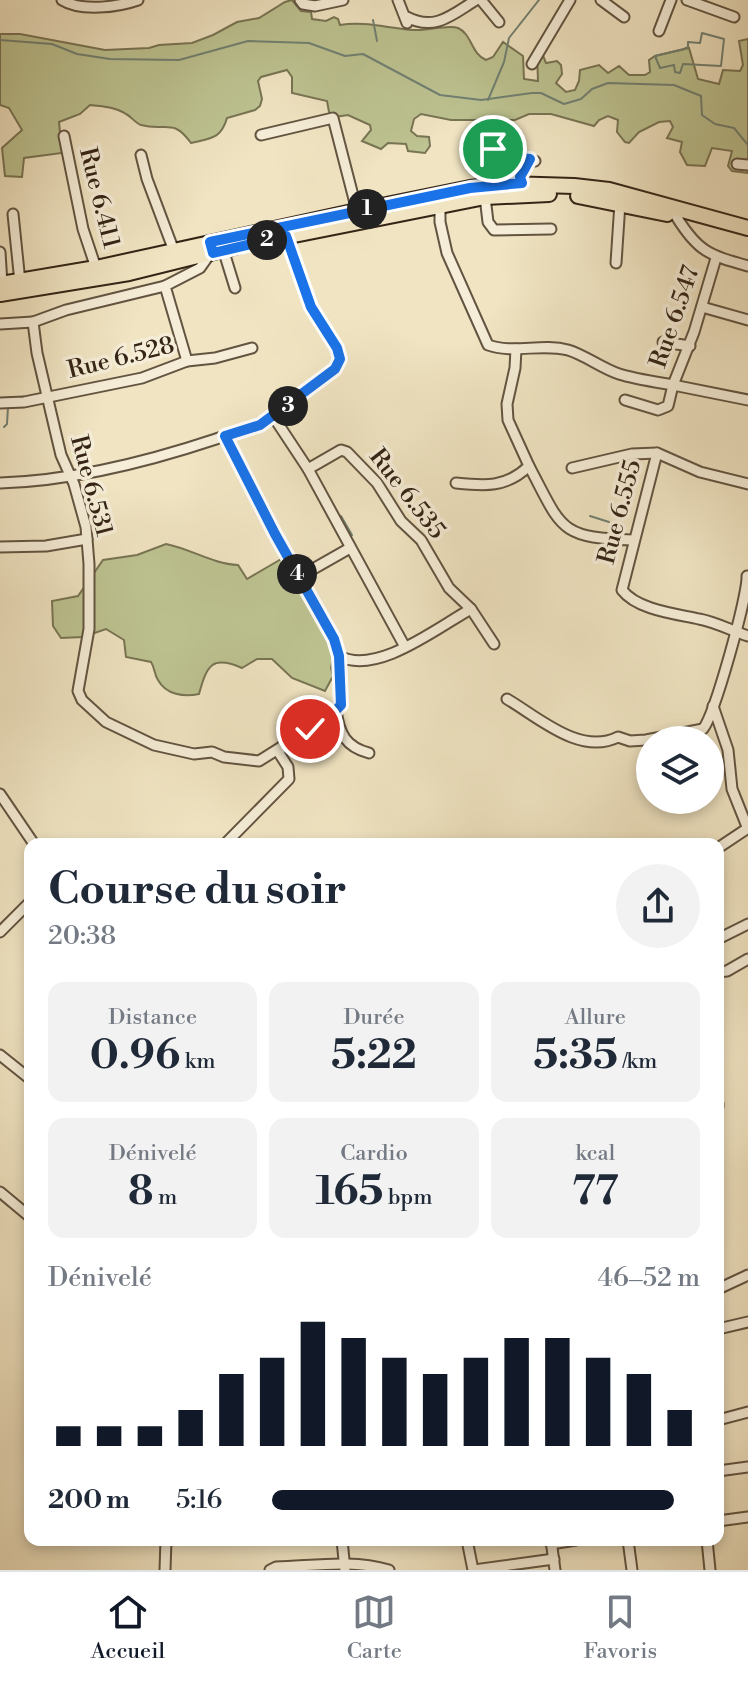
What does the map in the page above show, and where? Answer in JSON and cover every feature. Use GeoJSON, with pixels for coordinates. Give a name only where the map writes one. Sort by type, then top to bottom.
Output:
{"type":"FeatureCollection","features":[{"type":"Feature","properties":{"kind":"main road"},"geometry":{"type":"LineString","coordinates":[[1,287],[129,273],[357,211],[470,188],[522,183],[609,190],[748,228]]}},
{"type":"Feature","properties":{"kind":"main road"},"geometry":{"type":"LineString","coordinates":[[1,287],[174,251],[215,248],[286,236],[485,197],[537,193],[576,195],[620,203],[748,237]]}},
{"type":"Feature","properties":{"kind":"street"},"geometry":{"type":"LineString","coordinates":[[62,0],[70,4],[104,6],[138,0]]}},
{"type":"Feature","properties":{"kind":"street"},"geometry":{"type":"LineString","coordinates":[[300,0],[303,4],[315,6],[343,0]]}},
{"type":"Feature","properties":{"kind":"street"},"geometry":{"type":"LineString","coordinates":[[398,0],[407,20],[418,23],[444,21],[479,0],[499,22]]}},
{"type":"Feature","properties":{"kind":"street"},"geometry":{"type":"LineString","coordinates":[[532,64],[570,0]]}},
{"type":"Feature","properties":{"kind":"street"},"geometry":{"type":"LineString","coordinates":[[601,0],[624,17]]}},
{"type":"Feature","properties":{"kind":"street"},"geometry":{"type":"LineString","coordinates":[[659,31],[671,0]]}},
{"type":"Feature","properties":{"kind":"street"},"geometry":{"type":"LineString","coordinates":[[687,0],[734,17]]}},
{"type":"Feature","properties":{"kind":"street"},"geometry":{"type":"LineString","coordinates":[[261,135],[333,118],[357,211]]}},
{"type":"Feature","properties":{"kind":"street","name":"Rue 6.411"},"geometry":{"type":"LineString","coordinates":[[64,136],[83,229],[96,268]]}},
{"type":"Feature","properties":{"kind":"street"},"geometry":{"type":"LineString","coordinates":[[490,139],[494,152],[499,155],[532,160],[520,177],[522,183]]}},
{"type":"Feature","properties":{"kind":"street"},"geometry":{"type":"LineString","coordinates":[[141,155],[149,186],[174,251]]}},
{"type":"Feature","properties":{"kind":"street"},"geometry":{"type":"LineString","coordinates":[[485,197],[488,222],[494,230],[551,229]]}},
{"type":"Feature","properties":{"kind":"street"},"geometry":{"type":"LineString","coordinates":[[616,263],[620,203]]}},
{"type":"Feature","properties":{"kind":"street","name":"Rue 6.547"},"geometry":{"type":"LineString","coordinates":[[440,206],[447,253],[485,340],[492,347],[567,350],[619,374],[673,385],[690,346],[716,258]]}},
{"type":"Feature","properties":{"kind":"street"},"geometry":{"type":"LineString","coordinates":[[13,214],[20,282]]}},
{"type":"Feature","properties":{"kind":"street"},"geometry":{"type":"LineString","coordinates":[[676,216],[693,240],[716,258],[748,266]]}},
{"type":"Feature","properties":{"kind":"street"},"geometry":{"type":"LineString","coordinates":[[0,483],[32,482],[143,460],[260,425],[335,369],[340,359],[337,348],[311,307],[286,236]]}},
{"type":"Feature","properties":{"kind":"street"},"geometry":{"type":"LineString","coordinates":[[0,324],[33,322],[66,310],[165,286],[200,268],[215,248],[235,288]]}},
{"type":"Feature","properties":{"kind":"street"},"geometry":{"type":"LineString","coordinates":[[0,252],[1,287]]}},
{"type":"Feature","properties":{"kind":"street"},"geometry":{"type":"LineString","coordinates":[[165,286],[187,361]]}},
{"type":"Feature","properties":{"kind":"street"},"geometry":{"type":"LineString","coordinates":[[702,307],[748,320]]}},
{"type":"Feature","properties":{"kind":"street","name":"Rue 6.531"},"geometry":{"type":"LineString","coordinates":[[33,322],[61,455],[70,474],[87,539],[89,629],[78,680],[82,700],[106,722],[154,745],[194,754],[212,752],[224,757],[259,761],[283,745]]}},
{"type":"Feature","properties":{"kind":"street"},"geometry":{"type":"LineString","coordinates":[[663,342],[690,346]]}},
{"type":"Feature","properties":{"kind":"street","name":"Rue 6.528"},"geometry":{"type":"LineString","coordinates":[[0,403],[24,402],[142,378],[187,361],[215,358],[252,348]]}},
{"type":"Feature","properties":{"kind":"street"},"geometry":{"type":"LineString","coordinates":[[516,349],[507,404],[508,420],[558,520],[591,538],[633,540]]}},
{"type":"Feature","properties":{"kind":"street"},"geometry":{"type":"LineString","coordinates":[[625,400],[663,409],[668,406],[673,385],[748,400]]}},
{"type":"Feature","properties":{"kind":"street"},"geometry":{"type":"LineString","coordinates":[[273,416],[308,469],[405,647]]}},
{"type":"Feature","properties":{"kind":"street"},"geometry":{"type":"LineString","coordinates":[[225,436],[334,639],[339,656],[341,705],[283,745],[279,753],[288,767],[289,779],[231,838]]}},
{"type":"Feature","properties":{"kind":"street","name":"Rue 6.535"},"geometry":{"type":"LineString","coordinates":[[308,469],[336,451],[347,452],[377,483],[401,521],[421,540],[449,588],[471,609],[494,644]]}},
{"type":"Feature","properties":{"kind":"street"},"geometry":{"type":"LineString","coordinates":[[572,468],[632,454],[657,453]]}},
{"type":"Feature","properties":{"kind":"street","name":"Rue 6.555"},"geometry":{"type":"LineString","coordinates":[[748,484],[700,472],[657,453],[622,584],[625,595],[667,614],[701,619],[748,636]]}},
{"type":"Feature","properties":{"kind":"street"},"geometry":{"type":"LineString","coordinates":[[456,483],[498,485],[529,466]]}},
{"type":"Feature","properties":{"kind":"street"},"geometry":{"type":"LineString","coordinates":[[0,547],[46,546],[87,539]]}},
{"type":"Feature","properties":{"kind":"street"},"geometry":{"type":"LineString","coordinates":[[299,577],[350,548]]}},
{"type":"Feature","properties":{"kind":"street"},"geometry":{"type":"LineString","coordinates":[[507,699],[554,728],[591,744],[605,743],[618,737],[630,741],[646,740],[703,729],[736,633],[747,576]]}},
{"type":"Feature","properties":{"kind":"street"},"geometry":{"type":"LineString","coordinates":[[339,656],[358,661],[389,656],[471,609]]}},
{"type":"Feature","properties":{"kind":"street"},"geometry":{"type":"LineString","coordinates":[[713,706],[728,750],[732,789],[748,828],[724,844]]}},
{"type":"Feature","properties":{"kind":"street"},"geometry":{"type":"LineString","coordinates":[[336,710],[338,726],[347,741],[354,749],[369,753]]}},
{"type":"Feature","properties":{"kind":"street"},"geometry":{"type":"LineString","coordinates":[[0,794],[30,838]]}},
{"type":"Feature","properties":{"kind":"street"},"geometry":{"type":"LineString","coordinates":[[0,932],[24,908]]}},
{"type":"Feature","properties":{"kind":"street"},"geometry":{"type":"LineString","coordinates":[[724,936],[748,924]]}},
{"type":"Feature","properties":{"kind":"street"},"geometry":{"type":"LineString","coordinates":[[724,971],[748,959]]}},
{"type":"Feature","properties":{"kind":"street"},"geometry":{"type":"LineString","coordinates":[[0,1055],[24,1074]]}},
{"type":"Feature","properties":{"kind":"street"},"geometry":{"type":"LineString","coordinates":[[0,1192],[24,1212]]}},
{"type":"Feature","properties":{"kind":"street"},"geometry":{"type":"LineString","coordinates":[[724,1286],[748,1275]]}},
{"type":"Feature","properties":{"kind":"street"},"geometry":{"type":"LineString","coordinates":[[724,1328],[748,1322]]}},
{"type":"Feature","properties":{"kind":"street"},"geometry":{"type":"LineString","coordinates":[[724,1418],[748,1412]]}},
{"type":"Feature","properties":{"kind":"street"},"geometry":{"type":"LineString","coordinates":[[724,1470],[748,1467]]}},
{"type":"Feature","properties":{"kind":"street"},"geometry":{"type":"LineString","coordinates":[[724,1520],[748,1517]]}},
{"type":"Feature","properties":{"kind":"street"},"geometry":{"type":"LineString","coordinates":[[165,1570],[166,1546]]}},
{"type":"Feature","properties":{"kind":"street"},"geometry":{"type":"LineString","coordinates":[[342,1546],[344,1566]]}},
{"type":"Feature","properties":{"kind":"street"},"geometry":{"type":"LineString","coordinates":[[468,1546],[474,1570],[554,1559]]}},
{"type":"Feature","properties":{"kind":"street"},"geometry":{"type":"LineString","coordinates":[[552,1546],[555,1570]]}},
{"type":"Feature","properties":{"kind":"street"},"geometry":{"type":"LineString","coordinates":[[629,1546],[632,1570]]}},
{"type":"Feature","properties":{"kind":"street"},"geometry":{"type":"LineString","coordinates":[[708,1546],[710,1570]]}},
{"type":"Feature","properties":{"kind":"street"},"geometry":{"type":"LineString","coordinates":[[270,1570],[276,1567],[367,1564],[389,1570]]}},
{"type":"Feature","properties":{"kind":"green space"},"geometry":{"type":"Polygon","coordinates":[[[292,0],[301,11],[311,12],[312,19],[326,21],[334,17],[340,25],[367,24],[414,30],[458,28],[486,60],[493,57],[503,42],[523,56],[524,79],[538,81],[537,54],[542,53],[546,63],[557,61],[561,65],[562,74],[556,83],[566,92],[575,90],[580,70],[599,65],[608,73],[619,66],[629,75],[645,75],[650,72],[649,60],[655,56],[689,48],[698,79],[719,84],[723,70],[740,71],[743,65],[739,41],[748,39],[748,173],[732,171],[728,166],[732,151],[712,148],[705,166],[687,165],[680,152],[682,142],[667,138],[673,127],[670,121],[659,122],[639,132],[629,143],[617,132],[618,120],[608,116],[594,126],[551,114],[529,114],[515,120],[451,120],[421,114],[414,119],[411,131],[417,136],[429,137],[430,146],[425,153],[408,151],[406,144],[388,143],[381,149],[362,141],[371,130],[370,125],[348,115],[335,117],[329,112],[327,101],[292,93],[292,77],[287,70],[261,77],[258,81],[262,99],[260,106],[227,118],[222,130],[210,138],[191,143],[179,130],[141,125],[118,110],[90,105],[80,114],[59,122],[62,153],[24,158],[22,177],[5,176],[2,148],[22,130],[9,108],[0,105],[0,34],[20,34],[105,50],[192,43],[237,22],[259,18],[292,0]]]}},
{"type":"Feature","properties":{"kind":"green space"},"geometry":{"type":"Polygon","coordinates":[[[166,544],[238,565],[247,579],[283,558],[335,650],[331,668],[333,676],[325,691],[292,678],[272,659],[257,659],[242,668],[224,662],[212,665],[199,694],[176,694],[161,685],[151,662],[126,657],[124,640],[106,629],[83,637],[61,638],[53,626],[52,601],[78,596],[103,560],[137,555],[166,544]]]}},
{"type":"Feature","properties":{"kind":"waterway"},"geometry":{"type":"LineString","coordinates":[[488,100],[504,62],[509,38],[539,0]]}},
{"type":"Feature","properties":{"kind":"waterway"},"geometry":{"type":"LineString","coordinates":[[373,20],[377,41]]}},
{"type":"Feature","properties":{"kind":"waterway"},"geometry":{"type":"LineString","coordinates":[[702,33],[724,39],[721,66],[683,64],[680,73],[675,72],[674,65],[660,68],[655,56],[684,49],[688,47],[688,42],[700,43],[702,33]]}},
{"type":"Feature","properties":{"kind":"waterway"},"geometry":{"type":"LineString","coordinates":[[0,40],[52,44],[77,54],[110,59],[179,60],[248,41],[309,43],[345,56],[363,54],[440,95],[481,100],[541,93],[564,104],[581,99],[592,89],[608,83],[674,85],[701,96],[702,115],[715,124],[734,128],[748,145]]}},
{"type":"Feature","properties":{"kind":"waterway"},"geometry":{"type":"LineString","coordinates":[[4,427],[8,407]]}},
{"type":"Feature","properties":{"kind":"waterway"},"geometry":{"type":"LineString","coordinates":[[341,516],[352,535],[349,538]]}},
{"type":"Feature","properties":{"kind":"waterway"},"geometry":{"type":"LineString","coordinates":[[590,516],[609,522]]}},
{"type":"Feature","properties":{"kind":"route"},"geometry":{"type":"LineString","coordinates":[[310,729],[341,705],[338,648],[225,436],[260,425],[335,369],[340,359],[337,348],[311,307],[286,236],[213,253],[210,242],[470,188],[522,183],[520,177],[530,159],[503,157],[493,149]]}}]}
